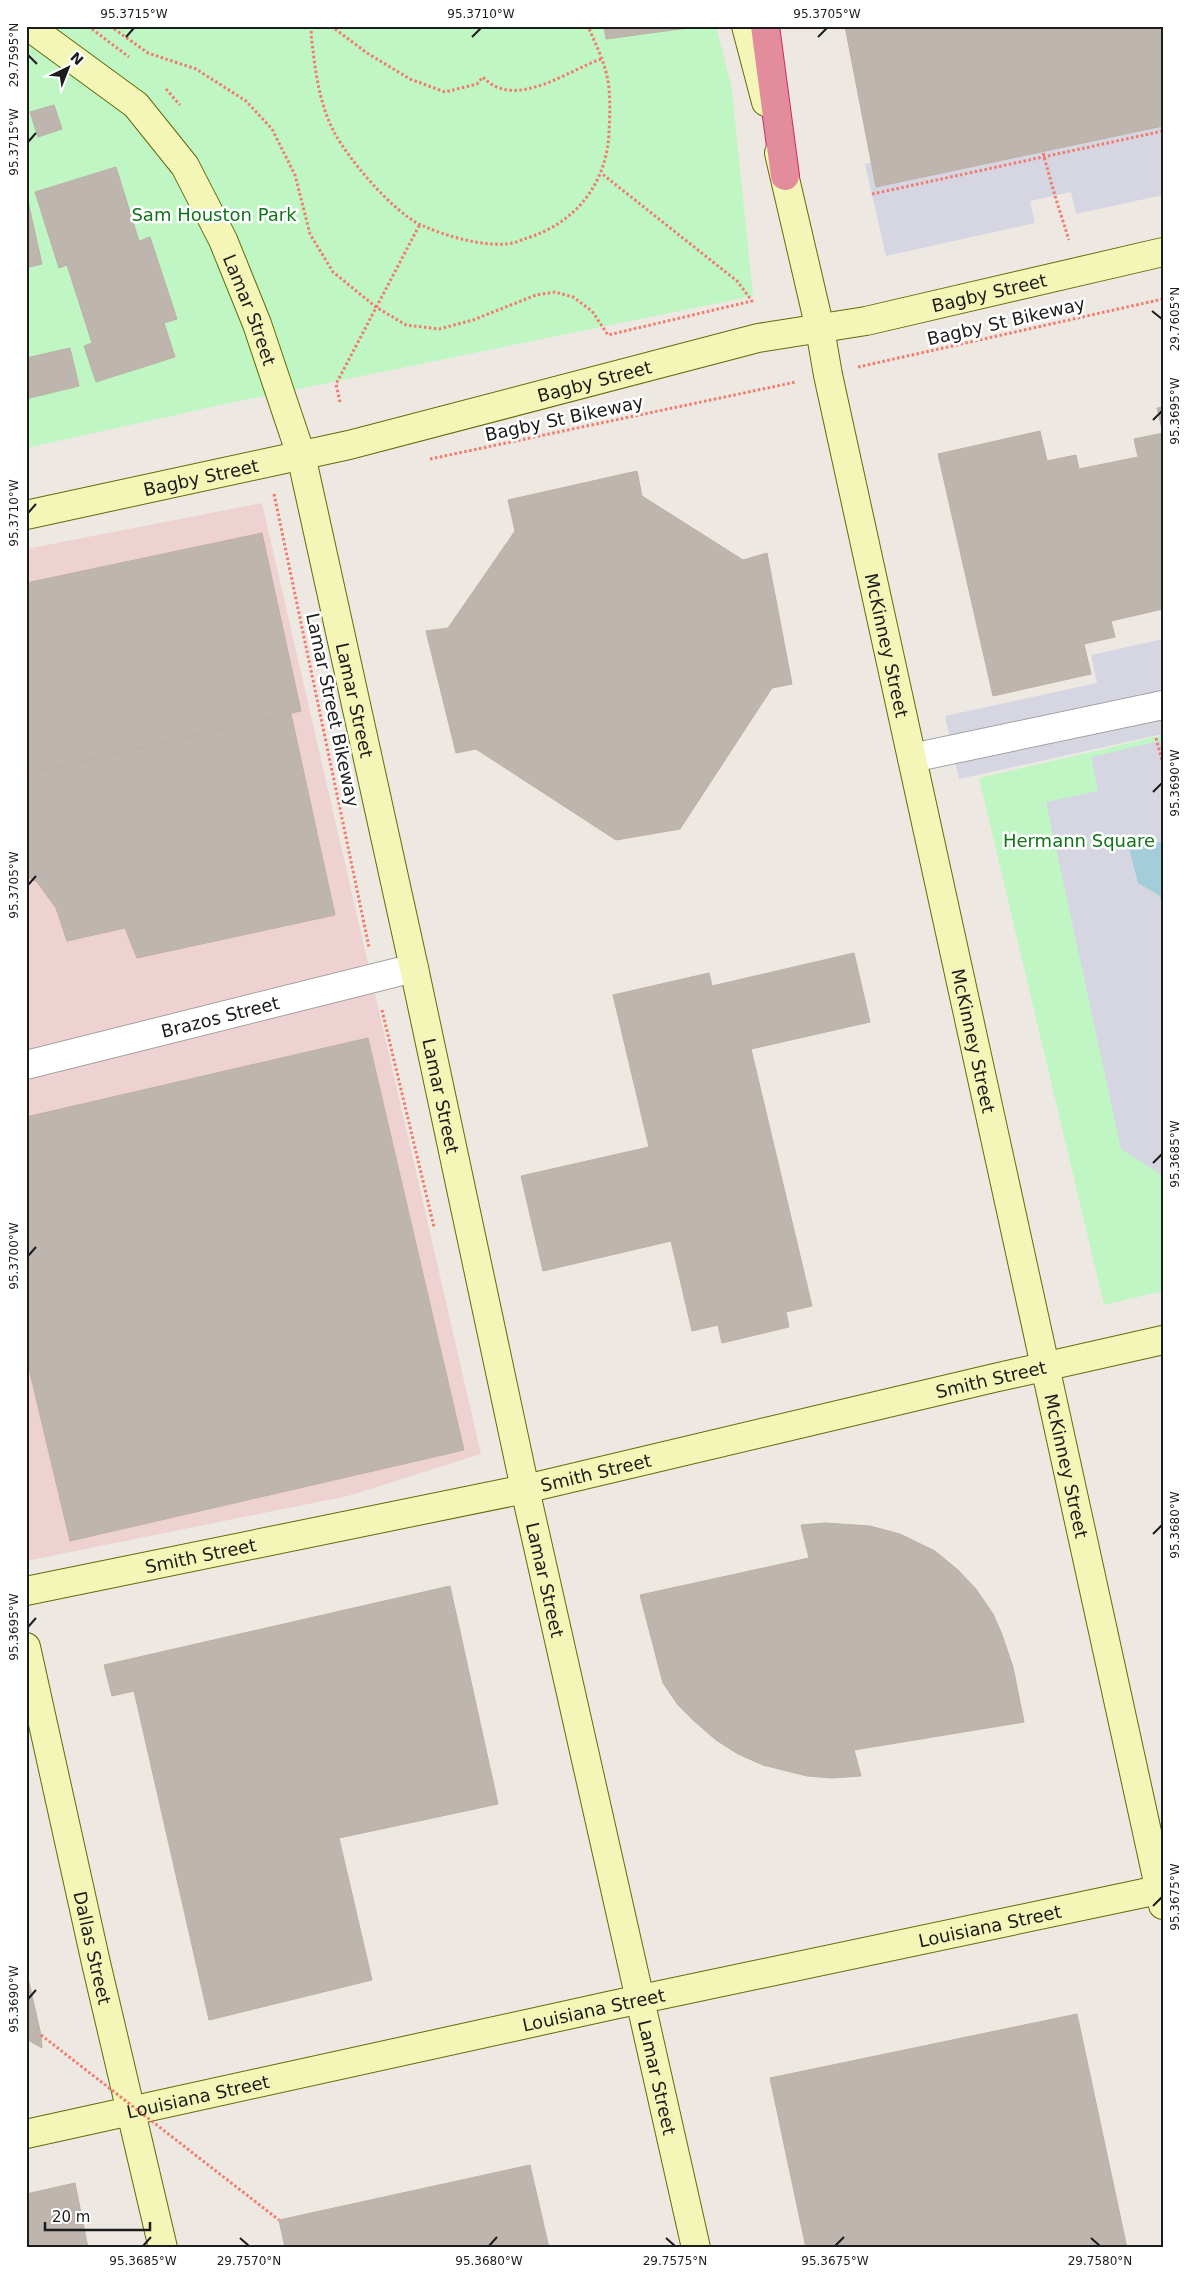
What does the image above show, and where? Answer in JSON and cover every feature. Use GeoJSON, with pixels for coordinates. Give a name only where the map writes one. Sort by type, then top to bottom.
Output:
{"type":"FeatureCollection","features":[{"type":"Feature","properties":{"kind":"highway"},"geometry":{"type":"LineString","coordinates":[[765,26],[785,176]]}},
{"type":"Feature","properties":{"kind":"street","name":"Lamar Street"},"geometry":{"type":"LineString","coordinates":[[28,26],[136,105],[185,166],[223,240],[254,316],[300,455],[414,968],[525,1489],[696,2248]]}},
{"type":"Feature","properties":{"kind":"street","name":"McKinney Street"},"geometry":{"type":"LineString","coordinates":[[746,26],[785,176],[820,329],[828,375],[1162,1895]]}},
{"type":"Feature","properties":{"kind":"street","name":"Bagby Street"},"geometry":{"type":"LineString","coordinates":[[26,515],[349,445],[758,338],[876,318],[1163,252]]}},
{"type":"Feature","properties":{"kind":"street"},"geometry":{"type":"LineString","coordinates":[[912,758],[1163,705]]}},
{"type":"Feature","properties":{"kind":"street","name":"Brazos Street"},"geometry":{"type":"LineString","coordinates":[[26,1065],[414,968]]}},
{"type":"Feature","properties":{"kind":"street","name":"Smith Street"},"geometry":{"type":"LineString","coordinates":[[26,1591],[525,1489],[1045,1366],[1163,1340]]}},
{"type":"Feature","properties":{"kind":"street","name":"Dallas Street"},"geometry":{"type":"LineString","coordinates":[[26,1647],[163,2248]]}},
{"type":"Feature","properties":{"kind":"street","name":"Louisiana Street"},"geometry":{"type":"LineString","coordinates":[[26,2134],[641,1999],[1162,1895]]}},
{"type":"Feature","properties":{"kind":"path"},"geometry":{"type":"LineString","coordinates":[[110,26],[148,53],[196,69],[246,101],[272,129],[295,175],[310,234],[333,272],[376,307],[406,325],[439,329],[473,320],[536,296],[555,292],[573,297],[592,311],[608,334],[752,301],[737,281],[601,173]]}},
{"type":"Feature","properties":{"kind":"path"},"geometry":{"type":"LineString","coordinates":[[312,26],[311,34],[316,83],[334,132],[357,166],[405,214],[420,224],[473,241],[506,244],[538,234],[561,222],[586,201],[601,173],[608,147],[610,114],[606,73],[588,26]]}},
{"type":"Feature","properties":{"kind":"path"},"geometry":{"type":"LineString","coordinates":[[331,26],[367,53],[410,79],[445,92],[477,84],[483,77],[492,87],[508,92],[528,90],[601,59]]}},
{"type":"Feature","properties":{"kind":"path"},"geometry":{"type":"LineString","coordinates":[[872,194],[1163,130]]}},
{"type":"Feature","properties":{"kind":"path"},"geometry":{"type":"LineString","coordinates":[[1043,153],[1078,272]]}},
{"type":"Feature","properties":{"kind":"path"},"geometry":{"type":"LineString","coordinates":[[340,402],[336,384],[420,224]]}},
{"type":"Feature","properties":{"kind":"path","name":"Bagby St Bikeway"},"geometry":{"type":"LineString","coordinates":[[855,368],[1163,300]]}},
{"type":"Feature","properties":{"kind":"path","name":"Bagby St Bikeway"},"geometry":{"type":"LineString","coordinates":[[424,461],[784,385]]}},
{"type":"Feature","properties":{"kind":"path","name":"Lamar Street Bikeway"},"geometry":{"type":"LineString","coordinates":[[273,492],[366,934]]}},
{"type":"Feature","properties":{"kind":"path"},"geometry":{"type":"LineString","coordinates":[[1155,736],[1163,764]]}},
{"type":"Feature","properties":{"kind":"path"},"geometry":{"type":"LineString","coordinates":[[41,2035],[279,2220]]}},
{"type":"Feature","properties":{"kind":"shaded area"},"geometry":{"type":"Polygon","coordinates":[[[1163,98],[1163,195],[1076,214],[1071,192],[1030,201],[1035,223],[886,256],[865,164],[1163,98]]]}},
{"type":"Feature","properties":{"kind":"shaded area"},"geometry":{"type":"Polygon","coordinates":[[[262,503],[481,1454],[348,1496],[26,1561],[26,549],[262,503]]]}},
{"type":"Feature","properties":{"kind":"shaded area"},"geometry":{"type":"Polygon","coordinates":[[[1163,639],[1163,734],[959,779],[945,716],[1097,683],[1091,655],[1163,639]]]}},
{"type":"Feature","properties":{"kind":"shaded area"},"geometry":{"type":"Polygon","coordinates":[[[1163,740],[1163,842],[1159,843],[1138,883],[1160,896],[1163,910],[1163,1176],[1121,1149],[1046,802],[1098,791],[1091,757],[1163,740]]]}},
{"type":"Feature","properties":{"kind":"green space","name":"Sam Houston Park"},"geometry":{"type":"Polygon","coordinates":[[[26,26],[716,26],[732,90],[753,296],[234,402],[26,448],[26,26]]]}},
{"type":"Feature","properties":{"kind":"green space","name":"Hermann Square"},"geometry":{"type":"Polygon","coordinates":[[[1163,735],[1163,1291],[1104,1305],[979,778],[1163,735]]]}},
{"type":"Feature","properties":{"kind":"water"},"geometry":{"type":"Polygon","coordinates":[[[1163,842],[1163,910],[1160,896],[1138,883],[1128,844],[1163,842]]]}},
{"type":"Feature","properties":{"kind":"building"},"geometry":{"type":"Polygon","coordinates":[[[604,26],[688,26],[688,28],[606,39],[604,26]]]}},
{"type":"Feature","properties":{"kind":"building"},"geometry":{"type":"Polygon","coordinates":[[[845,26],[1163,26],[1163,126],[876,187],[845,26]]]}},
{"type":"Feature","properties":{"kind":"building"},"geometry":{"type":"Polygon","coordinates":[[[54,105],[62,129],[38,137],[30,112],[54,105]]]}},
{"type":"Feature","properties":{"kind":"building"},"geometry":{"type":"Polygon","coordinates":[[[116,167],[139,241],[150,237],[177,319],[164,323],[175,357],[96,382],[84,346],[92,343],[67,265],[59,268],[35,192],[116,167]]]}},
{"type":"Feature","properties":{"kind":"building"},"geometry":{"type":"Polygon","coordinates":[[[26,192],[42,264],[26,268],[26,192]]]}},
{"type":"Feature","properties":{"kind":"building"},"geometry":{"type":"Polygon","coordinates":[[[70,348],[79,386],[26,399],[26,358],[70,348]]]}},
{"type":"Feature","properties":{"kind":"building"},"geometry":{"type":"Polygon","coordinates":[[[1163,407],[1163,433],[1157,408],[1163,407]]]}},
{"type":"Feature","properties":{"kind":"building"},"geometry":{"type":"Polygon","coordinates":[[[1040,431],[1047,461],[1076,455],[1079,469],[1138,457],[1134,439],[1163,433],[1163,609],[1111,621],[1115,637],[1084,644],[1091,674],[993,696],[938,454],[1040,431]]]}},
{"type":"Feature","properties":{"kind":"building"},"geometry":{"type":"Polygon","coordinates":[[[637,471],[642,496],[743,560],[767,553],[792,684],[772,688],[680,829],[616,840],[476,749],[456,753],[426,631],[448,628],[515,531],[508,500],[637,471]]]}},
{"type":"Feature","properties":{"kind":"building"},"geometry":{"type":"Polygon","coordinates":[[[262,533],[301,711],[26,774],[26,583],[262,533]]]}},
{"type":"Feature","properties":{"kind":"building"},"geometry":{"type":"Polygon","coordinates":[[[291,714],[335,915],[137,958],[125,928],[67,941],[56,908],[37,882],[26,876],[26,774],[291,714]]]}},
{"type":"Feature","properties":{"kind":"building"},"geometry":{"type":"Polygon","coordinates":[[[854,953],[870,1022],[751,1049],[812,1306],[786,1312],[789,1327],[722,1343],[718,1325],[692,1331],[671,1241],[543,1271],[521,1176],[649,1147],[613,995],[709,973],[712,986],[854,953]]]}},
{"type":"Feature","properties":{"kind":"building"},"geometry":{"type":"Polygon","coordinates":[[[368,1038],[464,1450],[70,1541],[26,1356],[26,1117],[368,1038]]]}},
{"type":"Feature","properties":{"kind":"building"},"geometry":{"type":"Polygon","coordinates":[[[825,1523],[870,1526],[900,1534],[935,1551],[958,1570],[976,1589],[993,1614],[1001,1632],[1013,1667],[1024,1722],[854,1750],[861,1776],[832,1778],[807,1776],[763,1765],[738,1754],[716,1740],[678,1705],[663,1683],[640,1595],[809,1558],[801,1525],[825,1523]]]}},
{"type":"Feature","properties":{"kind":"building"},"geometry":{"type":"Polygon","coordinates":[[[450,1586],[498,1804],[339,1838],[372,1980],[209,2020],[134,1691],[112,1696],[104,1665],[450,1586]]]}},
{"type":"Feature","properties":{"kind":"building"},"geometry":{"type":"Polygon","coordinates":[[[26,1969],[41,2035],[42,2048],[26,2039],[26,1969]]]}},
{"type":"Feature","properties":{"kind":"building"},"geometry":{"type":"Polygon","coordinates":[[[1077,2014],[1127,2248],[806,2248],[770,2078],[1077,2014]]]}},
{"type":"Feature","properties":{"kind":"building"},"geometry":{"type":"Polygon","coordinates":[[[530,2165],[549,2248],[285,2248],[279,2220],[530,2165]]]}},
{"type":"Feature","properties":{"kind":"building"},"geometry":{"type":"Polygon","coordinates":[[[75,2183],[88,2248],[26,2248],[26,2194],[75,2183]]]}}]}
